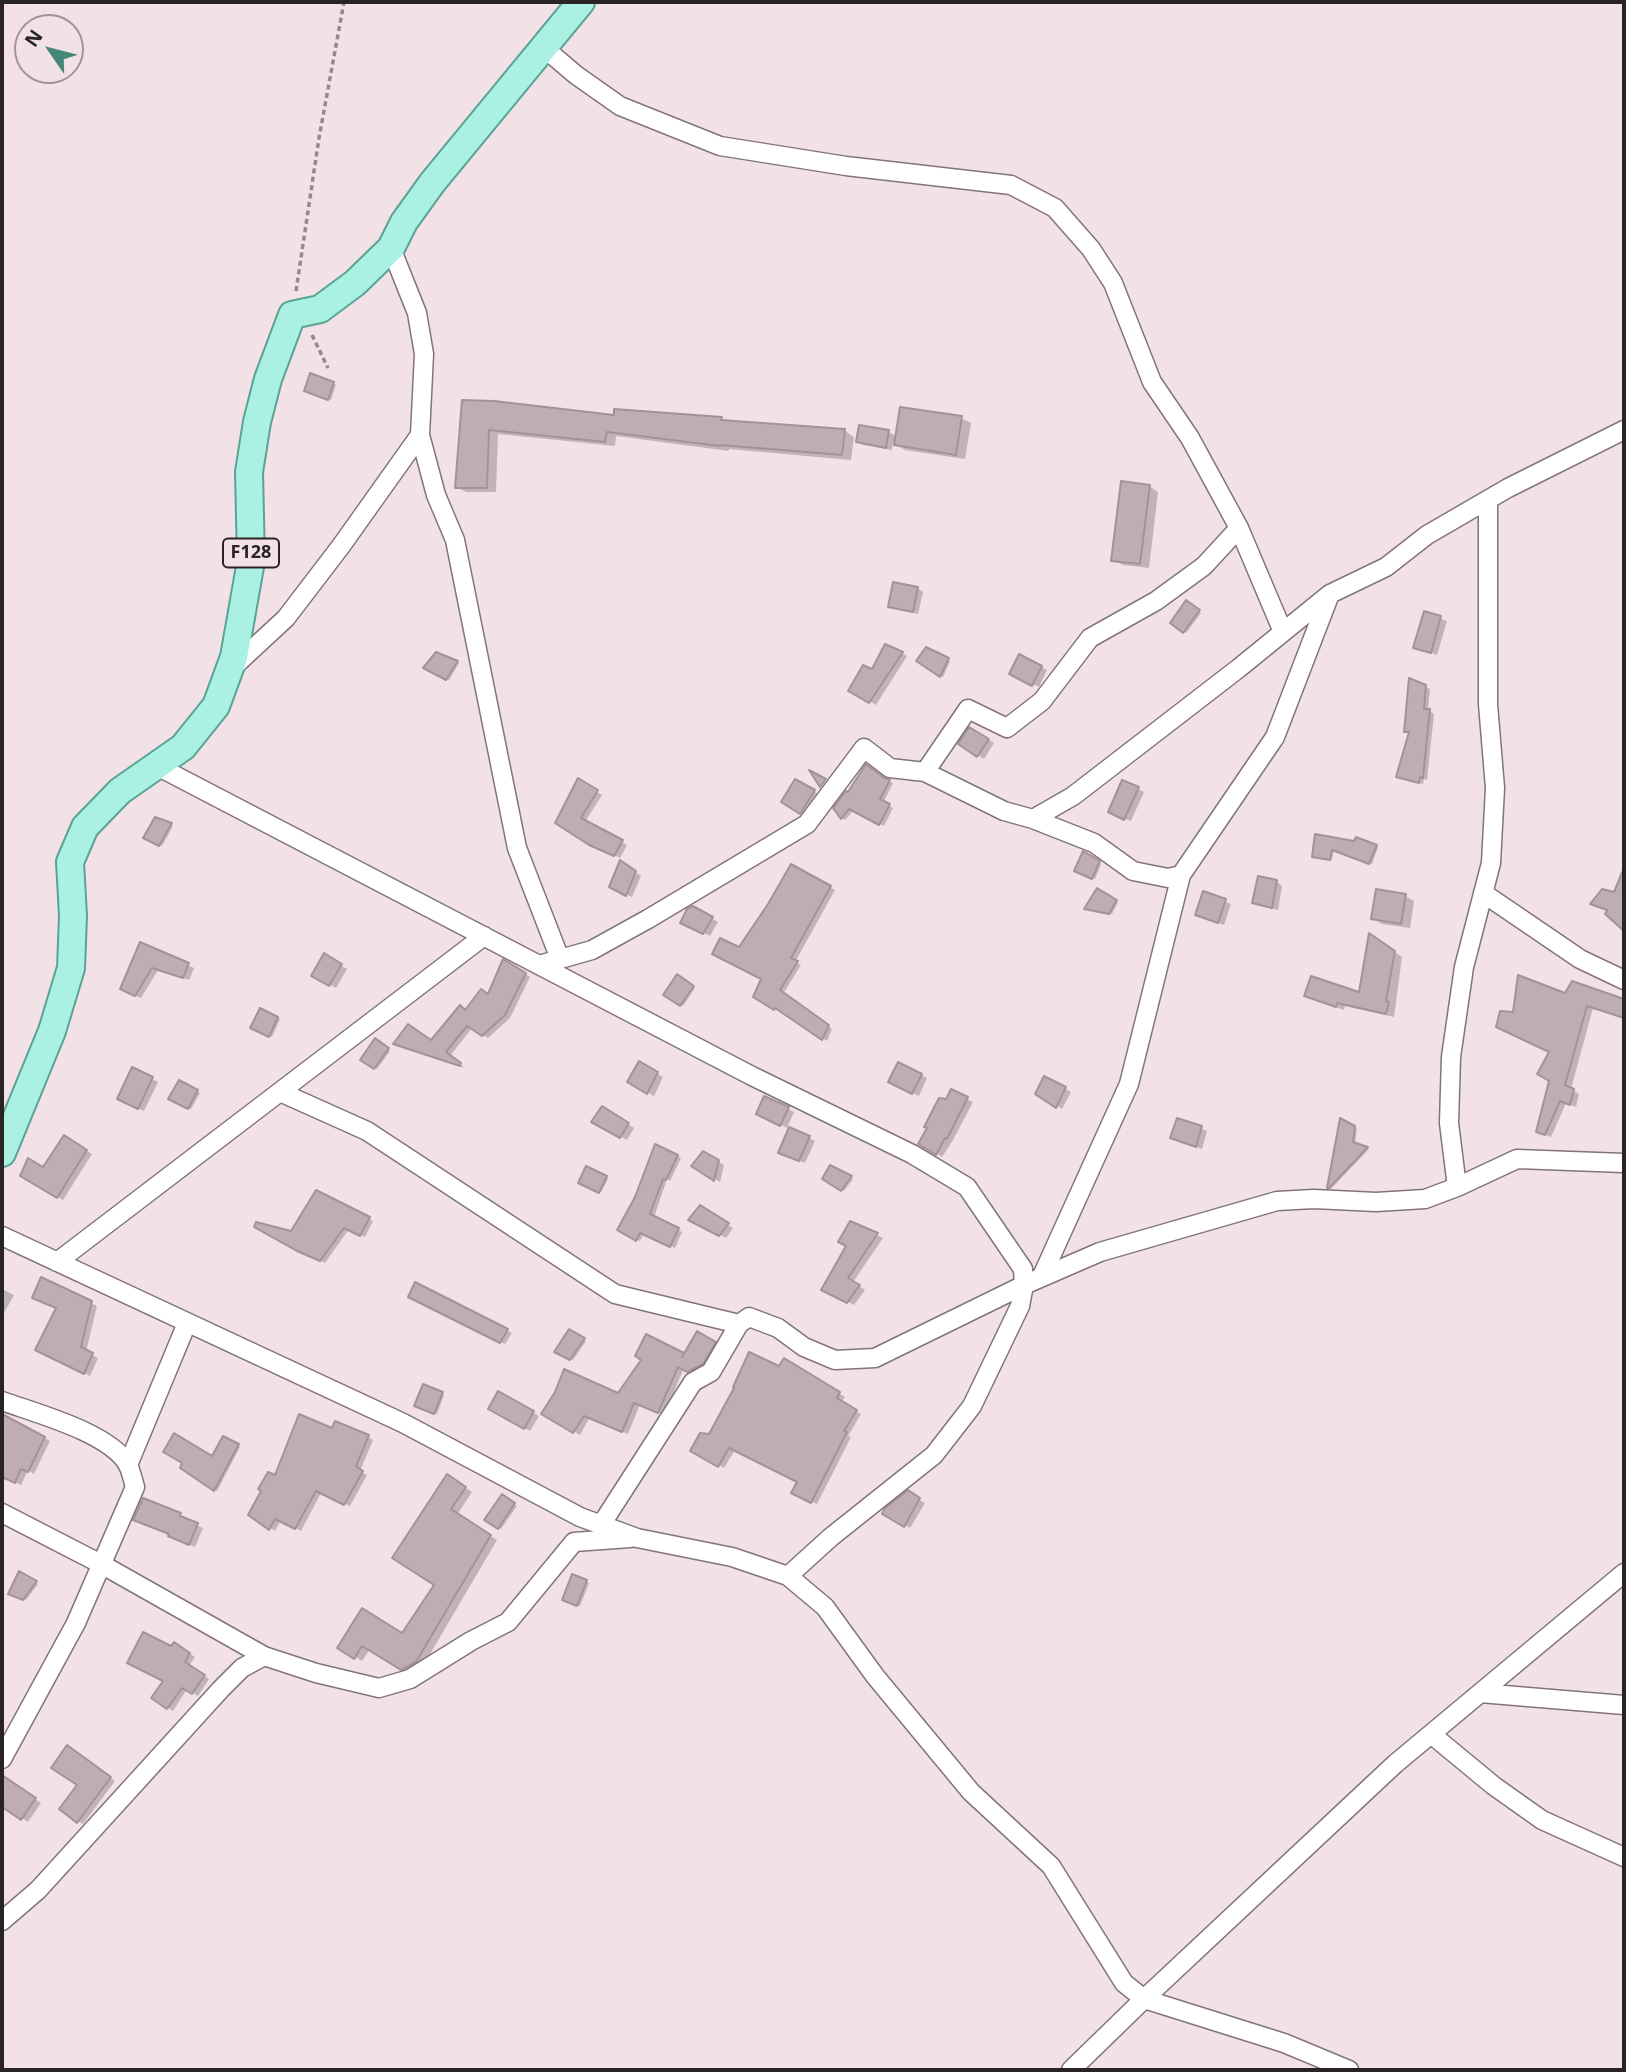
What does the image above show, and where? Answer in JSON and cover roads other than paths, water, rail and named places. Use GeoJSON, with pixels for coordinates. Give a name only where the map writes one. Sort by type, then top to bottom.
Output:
{"type":"FeatureCollection","features":[{"type":"Feature","properties":{"kind":"main road"},"geometry":{"type":"LineString","coordinates":[[391,248],[404,222],[432,183],[581,2]]}},
{"type":"Feature","properties":{"kind":"main road","name":"F128"},"geometry":{"type":"LineString","coordinates":[[2,1153],[52,1031],[71,968],[73,916],[70,862],[85,827],[120,791],[183,747],[216,706],[234,657],[251,561],[249,472],[257,422],[268,379],[292,315],[320,309],[355,283],[391,248]]}},
{"type":"Feature","properties":{"kind":"street"},"geometry":{"type":"LineString","coordinates":[[543,47],[576,75],[620,106],[720,146],[846,166],[1011,186],[1055,208],[1091,249],[1113,283],[1152,382],[1190,438],[1238,528],[1283,632]]}},
{"type":"Feature","properties":{"kind":"street"},"geometry":{"type":"LineString","coordinates":[[391,248],[417,313],[424,354],[419,435],[436,495],[455,540],[517,848],[561,959]]}},
{"type":"Feature","properties":{"kind":"street"},"geometry":{"type":"LineString","coordinates":[[1033,819],[1073,796],[1330,594],[1386,567],[1427,535],[1488,500],[1624,430]]}},
{"type":"Feature","properties":{"kind":"street"},"geometry":{"type":"LineString","coordinates":[[228,671],[286,618],[341,546],[419,435]]}},
{"type":"Feature","properties":{"kind":"street"},"geometry":{"type":"LineString","coordinates":[[1457,1187],[1449,1123],[1451,1058],[1464,967],[1491,863],[1495,788],[1488,704],[1488,500]]}},
{"type":"Feature","properties":{"kind":"street"},"geometry":{"type":"LineString","coordinates":[[925,772],[968,709],[1007,728],[1042,701],[1090,638],[1156,601],[1204,566],[1238,528]]}},
{"type":"Feature","properties":{"kind":"street"},"geometry":{"type":"LineString","coordinates":[[1042,1276],[1129,1084],[1181,875],[1275,737],[1330,594]]}},
{"type":"Feature","properties":{"kind":"street"},"geometry":{"type":"LineString","coordinates":[[539,965],[592,950],[807,824],[864,748],[890,768],[925,772],[1004,811],[1033,819],[1094,843],[1132,872],[1168,878],[1181,875]]}},
{"type":"Feature","properties":{"kind":"street"},"geometry":{"type":"LineString","coordinates":[[157,766],[752,1076],[912,1154],[967,1187],[1023,1269],[1024,1285],[1020,1306],[972,1406],[934,1455],[831,1537],[788,1576]]}},
{"type":"Feature","properties":{"kind":"street"},"geometry":{"type":"LineString","coordinates":[[1483,893],[1580,959],[1624,980]]}},
{"type":"Feature","properties":{"kind":"street"},"geometry":{"type":"LineString","coordinates":[[57,1262],[484,936]]}},
{"type":"Feature","properties":{"kind":"street"},"geometry":{"type":"LineString","coordinates":[[280,1092],[367,1131],[615,1294],[739,1324]]}},
{"type":"Feature","properties":{"kind":"street"},"geometry":{"type":"LineString","coordinates":[[601,1525],[693,1382],[711,1372],[739,1324],[749,1317],[778,1328],[804,1347],[835,1360],[875,1358],[1042,1276],[1100,1252],[1277,1201],[1314,1199],[1376,1202],[1425,1199],[1517,1159],[1624,1163]]}},
{"type":"Feature","properties":{"kind":"street"},"geometry":{"type":"LineString","coordinates":[[2,1236],[403,1423],[580,1517],[637,1538],[732,1557],[788,1576],[825,1607],[875,1676],[971,1792],[1051,1866],[1124,1983],[1144,1999],[1284,2043],[1349,2070]]}},
{"type":"Feature","properties":{"kind":"street"},"geometry":{"type":"LineString","coordinates":[[128,1465],[187,1323]]}},
{"type":"Feature","properties":{"kind":"street"},"geometry":{"type":"LineString","coordinates":[[2,1401],[65,1423],[111,1446],[128,1465],[135,1486],[76,1623],[2,1759]]}},
{"type":"Feature","properties":{"kind":"street"},"geometry":{"type":"LineString","coordinates":[[2,1513],[101,1564],[264,1656],[316,1673],[379,1688],[410,1679],[508,1622],[574,1542],[637,1538]]}},
{"type":"Feature","properties":{"kind":"street"},"geometry":{"type":"LineString","coordinates":[[1071,2070],[1395,1764],[1624,1573]]}},
{"type":"Feature","properties":{"kind":"street"},"geometry":{"type":"LineString","coordinates":[[2,1921],[38,1889],[221,1689],[242,1668],[264,1656]]}},
{"type":"Feature","properties":{"kind":"street"},"geometry":{"type":"LineString","coordinates":[[1480,1693],[1624,1705]]}},
{"type":"Feature","properties":{"kind":"street"},"geometry":{"type":"LineString","coordinates":[[1430,1734],[1493,1786],[1542,1820],[1624,1857]]}}]}
